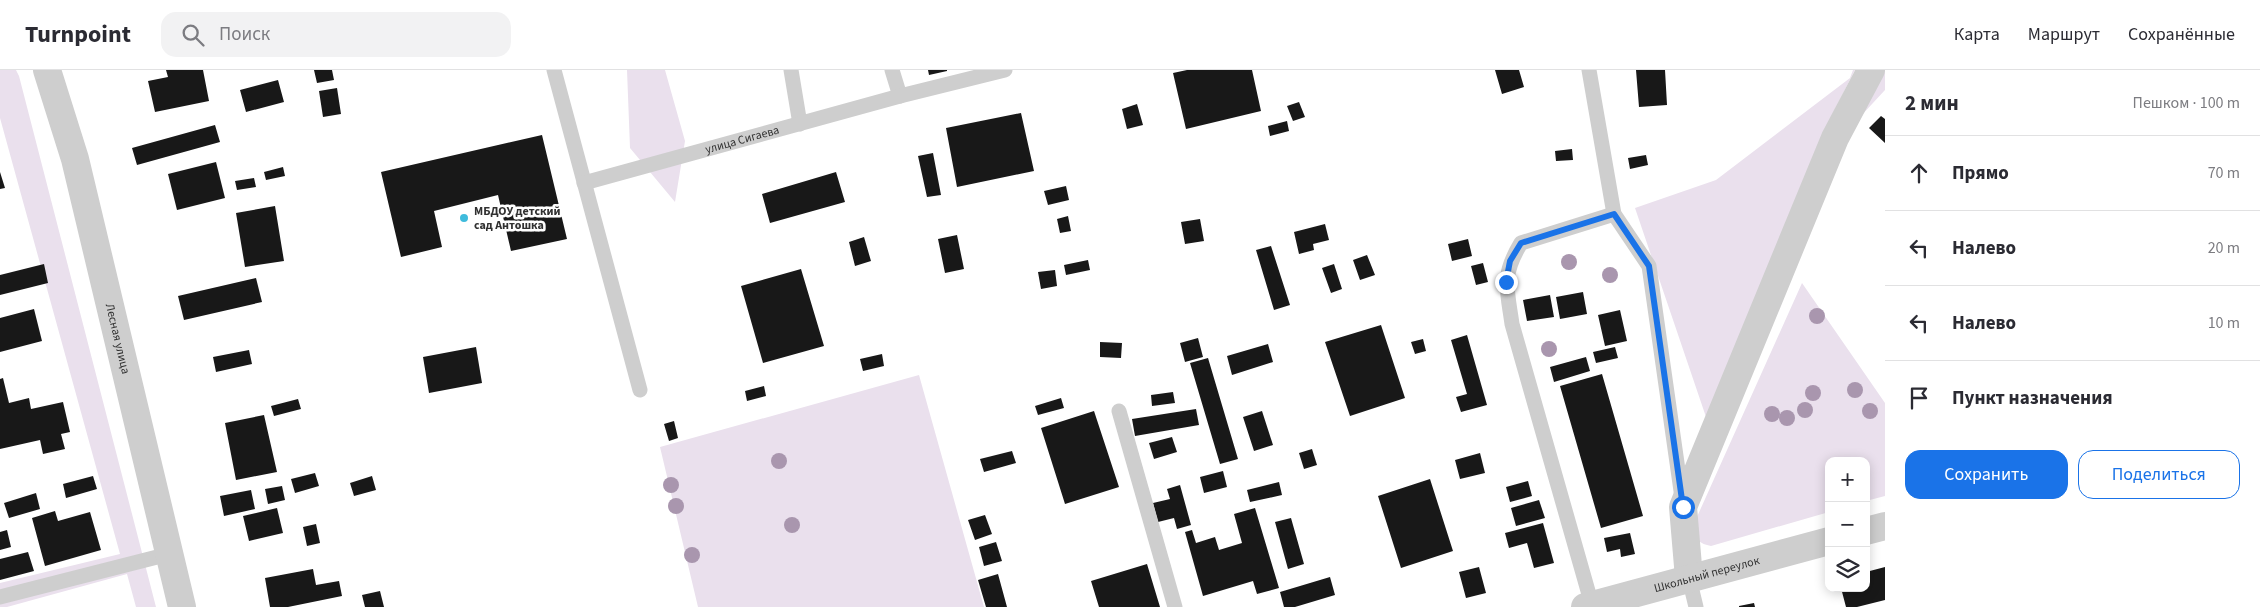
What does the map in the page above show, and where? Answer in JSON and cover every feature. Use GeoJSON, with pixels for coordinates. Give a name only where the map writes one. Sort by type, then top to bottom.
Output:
{"type":"FeatureCollection","features":[{"type":"Feature","properties":{"kind":"street","name":"Лесная улица"},"geometry":{"type":"LineString","coordinates":[[47,70],[75,159],[182,607]]}},
{"type":"Feature","properties":{"kind":"street"},"geometry":{"type":"LineString","coordinates":[[1689,578],[1683,507],[1835,138],[1871,70]]}},
{"type":"Feature","properties":{"kind":"street"},"geometry":{"type":"LineString","coordinates":[[1870,530],[1885,526]]}},
{"type":"Feature","properties":{"kind":"street","name":"Школьный переулок"},"geometry":{"type":"LineString","coordinates":[[1588,606],[1825,542]]}},
{"type":"Feature","properties":{"kind":"lane"},"geometry":{"type":"LineString","coordinates":[[554,70],[640,390]]}},
{"type":"Feature","properties":{"kind":"lane"},"geometry":{"type":"LineString","coordinates":[[791,70],[800,124]]}},
{"type":"Feature","properties":{"kind":"lane"},"geometry":{"type":"LineString","coordinates":[[892,70],[900,96]]}},
{"type":"Feature","properties":{"kind":"lane","name":"улица Сигаева"},"geometry":{"type":"LineString","coordinates":[[584,183],[900,96],[1005,70]]}},
{"type":"Feature","properties":{"kind":"lane"},"geometry":{"type":"LineString","coordinates":[[1589,70],[1614,214],[1649,266],[1683,507]]}},
{"type":"Feature","properties":{"kind":"lane"},"geometry":{"type":"LineString","coordinates":[[1588,606],[1512,324],[1506,282],[1510,261],[1521,243],[1614,214]]}},
{"type":"Feature","properties":{"kind":"lane"},"geometry":{"type":"LineString","coordinates":[[1119,411],[1175,607]]}},
{"type":"Feature","properties":{"kind":"lane"},"geometry":{"type":"LineString","coordinates":[[0,597],[169,554]]}},
{"type":"Feature","properties":{"kind":"lane"},"geometry":{"type":"LineString","coordinates":[[1689,578],[1696,607]]}},
{"type":"Feature","properties":{"kind":"shaded area"},"geometry":{"type":"Polygon","coordinates":[[[0,70],[16,70],[19,76],[156,607],[136,607],[127,574],[7,607],[0,607],[0,583],[120,554],[0,118],[0,70]]]}},
{"type":"Feature","properties":{"kind":"shaded area"},"geometry":{"type":"Polygon","coordinates":[[[627,70],[665,70],[685,141],[675,202],[630,148],[627,70]]]}},
{"type":"Feature","properties":{"kind":"shaded area"},"geometry":{"type":"Polygon","coordinates":[[[1853,70],[1855,70],[1835,109],[1706,417],[1635,208],[1716,180],[1850,78],[1853,70]]]}},
{"type":"Feature","properties":{"kind":"shaded area"},"geometry":{"type":"Polygon","coordinates":[[[1885,70],[1885,90],[1860,117],[1885,70]]]}},
{"type":"Feature","properties":{"kind":"shaded area"},"geometry":{"type":"Polygon","coordinates":[[[1802,283],[1885,403],[1885,496],[1870,500],[1870,457],[1825,457],[1825,513],[1711,546],[1698,540],[1692,528],[1802,283]]]}},
{"type":"Feature","properties":{"kind":"shaded area"},"geometry":{"type":"Polygon","coordinates":[[[919,375],[984,607],[698,607],[660,447],[919,375]]]}},
{"type":"Feature","properties":{"kind":"building"},"geometry":{"type":"Polygon","coordinates":[[[166,70],[203,70],[209,101],[155,112],[148,81],[168,77],[166,70]]]}},
{"type":"Feature","properties":{"kind":"building"},"geometry":{"type":"Polygon","coordinates":[[[314,70],[332,70],[334,80],[317,83],[314,70]]]}},
{"type":"Feature","properties":{"kind":"building"},"geometry":{"type":"Polygon","coordinates":[[[928,70],[947,70],[947,71],[929,75],[928,70]]]}},
{"type":"Feature","properties":{"kind":"building"},"geometry":{"type":"Polygon","coordinates":[[[1187,70],[1252,70],[1261,111],[1186,129],[1173,73],[1187,70]]]}},
{"type":"Feature","properties":{"kind":"building"},"geometry":{"type":"Polygon","coordinates":[[[1495,70],[1519,70],[1524,87],[1502,94],[1495,70]]]}},
{"type":"Feature","properties":{"kind":"building"},"geometry":{"type":"Polygon","coordinates":[[[1636,70],[1665,70],[1667,105],[1639,107],[1636,70]]]}},
{"type":"Feature","properties":{"kind":"building"},"geometry":{"type":"Polygon","coordinates":[[[278,80],[284,102],[246,112],[240,90],[278,80]]]}},
{"type":"Feature","properties":{"kind":"building"},"geometry":{"type":"Polygon","coordinates":[[[337,88],[341,114],[323,117],[319,91],[337,88]]]}},
{"type":"Feature","properties":{"kind":"building"},"geometry":{"type":"Polygon","coordinates":[[[1299,102],[1305,117],[1293,121],[1287,106],[1299,102]]]}},
{"type":"Feature","properties":{"kind":"building"},"geometry":{"type":"Polygon","coordinates":[[[1137,104],[1143,125],[1127,129],[1122,109],[1137,104]]]}},
{"type":"Feature","properties":{"kind":"building"},"geometry":{"type":"Polygon","coordinates":[[[1021,113],[1034,171],[957,187],[946,128],[1021,113]]]}},
{"type":"Feature","properties":{"kind":"building"},"geometry":{"type":"Polygon","coordinates":[[[1881,116],[1885,119],[1885,143],[1869,128],[1881,116]]]}},
{"type":"Feature","properties":{"kind":"building"},"geometry":{"type":"Polygon","coordinates":[[[1287,121],[1289,131],[1270,136],[1268,126],[1287,121]]]}},
{"type":"Feature","properties":{"kind":"building"},"geometry":{"type":"Polygon","coordinates":[[[215,125],[220,142],[137,165],[132,148],[215,125]]]}},
{"type":"Feature","properties":{"kind":"building"},"geometry":{"type":"Polygon","coordinates":[[[542,135],[567,239],[511,251],[498,195],[434,211],[442,247],[401,257],[381,172],[542,135]]]}},
{"type":"Feature","properties":{"kind":"building"},"geometry":{"type":"Polygon","coordinates":[[[1572,149],[1573,160],[1556,161],[1555,151],[1572,149]]]}},
{"type":"Feature","properties":{"kind":"building"},"geometry":{"type":"Polygon","coordinates":[[[933,153],[941,195],[927,197],[918,156],[933,153]]]}},
{"type":"Feature","properties":{"kind":"building"},"geometry":{"type":"Polygon","coordinates":[[[1646,155],[1648,165],[1630,169],[1628,158],[1646,155]]]}},
{"type":"Feature","properties":{"kind":"building"},"geometry":{"type":"Polygon","coordinates":[[[216,162],[225,198],[177,210],[168,174],[216,162]]]}},
{"type":"Feature","properties":{"kind":"building"},"geometry":{"type":"Polygon","coordinates":[[[283,167],[285,176],[266,180],[264,172],[283,167]]]}},
{"type":"Feature","properties":{"kind":"building"},"geometry":{"type":"Polygon","coordinates":[[[0,172],[5,188],[0,189],[0,172]]]}},
{"type":"Feature","properties":{"kind":"building"},"geometry":{"type":"Polygon","coordinates":[[[836,172],[845,202],[770,223],[762,194],[836,172]]]}},
{"type":"Feature","properties":{"kind":"building"},"geometry":{"type":"Polygon","coordinates":[[[254,178],[256,187],[237,190],[235,181],[254,178]]]}},
{"type":"Feature","properties":{"kind":"building"},"geometry":{"type":"Polygon","coordinates":[[[1066,186],[1069,200],[1048,205],[1044,191],[1066,186]]]}},
{"type":"Feature","properties":{"kind":"building"},"geometry":{"type":"Polygon","coordinates":[[[275,206],[284,261],[245,267],[236,213],[275,206]]]}},
{"type":"Feature","properties":{"kind":"building"},"geometry":{"type":"Polygon","coordinates":[[[1068,216],[1071,231],[1060,233],[1057,219],[1068,216]]]}},
{"type":"Feature","properties":{"kind":"building"},"geometry":{"type":"Polygon","coordinates":[[[1200,219],[1204,241],[1185,244],[1181,222],[1200,219]]]}},
{"type":"Feature","properties":{"kind":"building"},"geometry":{"type":"Polygon","coordinates":[[[1325,224],[1329,240],[1313,244],[1314,250],[1299,254],[1294,232],[1325,224]]]}},
{"type":"Feature","properties":{"kind":"building"},"geometry":{"type":"Polygon","coordinates":[[[957,235],[964,269],[945,273],[938,239],[957,235]]]}},
{"type":"Feature","properties":{"kind":"building"},"geometry":{"type":"Polygon","coordinates":[[[864,237],[871,261],[855,266],[849,242],[864,237]]]}},
{"type":"Feature","properties":{"kind":"building"},"geometry":{"type":"Polygon","coordinates":[[[1468,239],[1472,256],[1452,261],[1448,244],[1468,239]]]}},
{"type":"Feature","properties":{"kind":"building"},"geometry":{"type":"Polygon","coordinates":[[[1271,246],[1290,305],[1274,310],[1256,250],[1271,246]]]}},
{"type":"Feature","properties":{"kind":"building"},"geometry":{"type":"Polygon","coordinates":[[[1367,255],[1375,275],[1360,280],[1353,260],[1367,255]]]}},
{"type":"Feature","properties":{"kind":"building"},"geometry":{"type":"Polygon","coordinates":[[[1088,260],[1090,270],[1066,275],[1064,265],[1088,260]]]}},
{"type":"Feature","properties":{"kind":"building"},"geometry":{"type":"Polygon","coordinates":[[[1483,263],[1488,282],[1476,285],[1471,266],[1483,263]]]}},
{"type":"Feature","properties":{"kind":"building"},"geometry":{"type":"Polygon","coordinates":[[[44,264],[48,283],[0,295],[0,275],[44,264]]]}},
{"type":"Feature","properties":{"kind":"building"},"geometry":{"type":"Polygon","coordinates":[[[1334,264],[1342,289],[1331,293],[1322,268],[1334,264]]]}},
{"type":"Feature","properties":{"kind":"building"},"geometry":{"type":"Polygon","coordinates":[[[801,269],[824,346],[763,363],[741,286],[801,269]]]}},
{"type":"Feature","properties":{"kind":"building"},"geometry":{"type":"Polygon","coordinates":[[[1055,270],[1057,286],[1041,289],[1038,272],[1055,270]]]}},
{"type":"Feature","properties":{"kind":"building"},"geometry":{"type":"Polygon","coordinates":[[[256,278],[262,302],[184,320],[178,296],[256,278]]]}},
{"type":"Feature","properties":{"kind":"building"},"geometry":{"type":"Polygon","coordinates":[[[1583,292],[1587,314],[1560,319],[1556,297],[1583,292]]]}},
{"type":"Feature","properties":{"kind":"building"},"geometry":{"type":"Polygon","coordinates":[[[1550,295],[1554,317],[1527,321],[1523,300],[1550,295]]]}},
{"type":"Feature","properties":{"kind":"building"},"geometry":{"type":"Polygon","coordinates":[[[34,309],[42,341],[0,352],[0,318],[34,309]]]}},
{"type":"Feature","properties":{"kind":"building"},"geometry":{"type":"Polygon","coordinates":[[[1620,310],[1627,341],[1605,346],[1598,315],[1620,310]]]}},
{"type":"Feature","properties":{"kind":"building"},"geometry":{"type":"Polygon","coordinates":[[[1381,325],[1405,398],[1350,416],[1325,342],[1381,325]]]}},
{"type":"Feature","properties":{"kind":"building"},"geometry":{"type":"Polygon","coordinates":[[[1467,335],[1487,405],[1461,412],[1456,397],[1467,394],[1451,340],[1467,335]]]}},
{"type":"Feature","properties":{"kind":"building"},"geometry":{"type":"Polygon","coordinates":[[[1198,338],[1203,357],[1185,362],[1180,343],[1198,338]]]}},
{"type":"Feature","properties":{"kind":"building"},"geometry":{"type":"Polygon","coordinates":[[[1423,339],[1426,351],[1415,354],[1411,342],[1423,339]]]}},
{"type":"Feature","properties":{"kind":"building"},"geometry":{"type":"Polygon","coordinates":[[[1100,342],[1122,343],[1121,358],[1100,357],[1100,342]]]}},
{"type":"Feature","properties":{"kind":"building"},"geometry":{"type":"Polygon","coordinates":[[[1268,344],[1273,362],[1232,375],[1227,356],[1268,344]]]}},
{"type":"Feature","properties":{"kind":"building"},"geometry":{"type":"Polygon","coordinates":[[[476,347],[482,383],[429,393],[423,357],[476,347]]]}},
{"type":"Feature","properties":{"kind":"building"},"geometry":{"type":"Polygon","coordinates":[[[1615,347],[1618,358],[1596,363],[1593,352],[1615,347]]]}},
{"type":"Feature","properties":{"kind":"building"},"geometry":{"type":"Polygon","coordinates":[[[249,350],[252,364],[216,372],[213,357],[249,350]]]}},
{"type":"Feature","properties":{"kind":"building"},"geometry":{"type":"Polygon","coordinates":[[[882,354],[884,366],[863,371],[860,359],[882,354]]]}},
{"type":"Feature","properties":{"kind":"building"},"geometry":{"type":"Polygon","coordinates":[[[1586,357],[1590,371],[1554,382],[1550,367],[1586,357]]]}},
{"type":"Feature","properties":{"kind":"building"},"geometry":{"type":"Polygon","coordinates":[[[1208,358],[1238,459],[1220,464],[1190,363],[1208,358]]]}},
{"type":"Feature","properties":{"kind":"building"},"geometry":{"type":"Polygon","coordinates":[[[1602,374],[1643,516],[1601,528],[1560,386],[1602,374]]]}},
{"type":"Feature","properties":{"kind":"building"},"geometry":{"type":"Polygon","coordinates":[[[3,378],[9,403],[29,398],[31,409],[63,402],[70,432],[61,434],[65,449],[43,454],[40,440],[0,449],[0,379],[3,378]]]}},
{"type":"Feature","properties":{"kind":"building"},"geometry":{"type":"Polygon","coordinates":[[[764,386],[766,396],[747,401],[745,391],[764,386]]]}},
{"type":"Feature","properties":{"kind":"building"},"geometry":{"type":"Polygon","coordinates":[[[1173,392],[1175,403],[1152,406],[1151,395],[1173,392]]]}},
{"type":"Feature","properties":{"kind":"building"},"geometry":{"type":"Polygon","coordinates":[[[1061,398],[1064,408],[1038,415],[1035,406],[1061,398]]]}},
{"type":"Feature","properties":{"kind":"building"},"geometry":{"type":"Polygon","coordinates":[[[298,399],[301,409],[274,416],[271,406],[298,399]]]}},
{"type":"Feature","properties":{"kind":"building"},"geometry":{"type":"Polygon","coordinates":[[[1196,409],[1199,425],[1135,436],[1132,419],[1196,409]]]}},
{"type":"Feature","properties":{"kind":"building"},"geometry":{"type":"Polygon","coordinates":[[[1094,411],[1119,487],[1065,504],[1041,428],[1094,411]]]}},
{"type":"Feature","properties":{"kind":"building"},"geometry":{"type":"Polygon","coordinates":[[[1262,411],[1273,445],[1254,451],[1243,417],[1262,411]]]}},
{"type":"Feature","properties":{"kind":"building"},"geometry":{"type":"Polygon","coordinates":[[[264,415],[277,472],[236,480],[225,423],[264,415]]]}},
{"type":"Feature","properties":{"kind":"building"},"geometry":{"type":"Polygon","coordinates":[[[674,421],[678,438],[669,441],[664,424],[674,421]]]}},
{"type":"Feature","properties":{"kind":"building"},"geometry":{"type":"Polygon","coordinates":[[[1172,437],[1177,452],[1154,459],[1149,443],[1172,437]]]}},
{"type":"Feature","properties":{"kind":"building"},"geometry":{"type":"Polygon","coordinates":[[[1312,449],[1317,465],[1304,469],[1299,453],[1312,449]]]}},
{"type":"Feature","properties":{"kind":"building"},"geometry":{"type":"Polygon","coordinates":[[[1012,451],[1016,463],[984,472],[980,459],[1012,451]]]}},
{"type":"Feature","properties":{"kind":"building"},"geometry":{"type":"Polygon","coordinates":[[[1480,453],[1485,473],[1460,479],[1455,460],[1480,453]]]}},
{"type":"Feature","properties":{"kind":"building"},"geometry":{"type":"Polygon","coordinates":[[[1223,471],[1227,487],[1204,493],[1200,477],[1223,471]]]}},
{"type":"Feature","properties":{"kind":"building"},"geometry":{"type":"Polygon","coordinates":[[[315,473],[319,486],[295,493],[291,479],[315,473]]]}},
{"type":"Feature","properties":{"kind":"building"},"geometry":{"type":"Polygon","coordinates":[[[93,476],[97,489],[66,498],[63,484],[93,476]]]}},
{"type":"Feature","properties":{"kind":"building"},"geometry":{"type":"Polygon","coordinates":[[[372,476],[376,490],[354,496],[350,483],[372,476]]]}},
{"type":"Feature","properties":{"kind":"building"},"geometry":{"type":"Polygon","coordinates":[[[1430,479],[1453,551],[1401,568],[1378,496],[1430,479]]]}},
{"type":"Feature","properties":{"kind":"building"},"geometry":{"type":"Polygon","coordinates":[[[1528,481],[1532,496],[1510,502],[1506,487],[1528,481]]]}},
{"type":"Feature","properties":{"kind":"building"},"geometry":{"type":"Polygon","coordinates":[[[1279,482],[1282,495],[1250,502],[1247,490],[1279,482]]]}},
{"type":"Feature","properties":{"kind":"building"},"geometry":{"type":"Polygon","coordinates":[[[1180,485],[1191,525],[1177,529],[1174,518],[1158,522],[1153,503],[1170,499],[1167,489],[1180,485]]]}},
{"type":"Feature","properties":{"kind":"building"},"geometry":{"type":"Polygon","coordinates":[[[282,486],[285,500],[268,504],[265,489],[282,486]]]}},
{"type":"Feature","properties":{"kind":"building"},"geometry":{"type":"Polygon","coordinates":[[[251,490],[255,509],[224,516],[220,496],[251,490]]]}},
{"type":"Feature","properties":{"kind":"building"},"geometry":{"type":"Polygon","coordinates":[[[36,493],[40,509],[9,518],[4,503],[36,493]]]}},
{"type":"Feature","properties":{"kind":"building"},"geometry":{"type":"Polygon","coordinates":[[[1539,500],[1545,518],[1516,526],[1511,508],[1539,500]]]}},
{"type":"Feature","properties":{"kind":"building"},"geometry":{"type":"Polygon","coordinates":[[[277,508],[283,533],[249,541],[243,516],[277,508]]]}},
{"type":"Feature","properties":{"kind":"building"},"geometry":{"type":"Polygon","coordinates":[[[1255,508],[1279,588],[1257,594],[1253,581],[1203,596],[1185,532],[1192,530],[1196,543],[1215,537],[1219,550],[1242,543],[1234,514],[1255,508]]]}},
{"type":"Feature","properties":{"kind":"building"},"geometry":{"type":"Polygon","coordinates":[[[55,511],[58,521],[90,512],[101,550],[45,566],[32,518],[55,511]]]}},
{"type":"Feature","properties":{"kind":"building"},"geometry":{"type":"Polygon","coordinates":[[[985,515],[992,534],[975,540],[968,520],[985,515]]]}},
{"type":"Feature","properties":{"kind":"building"},"geometry":{"type":"Polygon","coordinates":[[[1291,518],[1304,564],[1288,569],[1275,522],[1291,518]]]}},
{"type":"Feature","properties":{"kind":"building"},"geometry":{"type":"Polygon","coordinates":[[[1543,523],[1554,563],[1534,568],[1527,543],[1509,548],[1505,533],[1543,523]]]}},
{"type":"Feature","properties":{"kind":"building"},"geometry":{"type":"Polygon","coordinates":[[[316,524],[320,543],[307,546],[303,527],[316,524]]]}},
{"type":"Feature","properties":{"kind":"building"},"geometry":{"type":"Polygon","coordinates":[[[7,530],[11,547],[0,550],[0,532],[7,530]]]}},
{"type":"Feature","properties":{"kind":"building"},"geometry":{"type":"Polygon","coordinates":[[[1630,533],[1635,554],[1621,557],[1620,549],[1607,552],[1604,538],[1630,533]]]}},
{"type":"Feature","properties":{"kind":"building"},"geometry":{"type":"Polygon","coordinates":[[[996,542],[1002,561],[984,566],[979,547],[996,542]]]}},
{"type":"Feature","properties":{"kind":"building"},"geometry":{"type":"Polygon","coordinates":[[[28,552],[34,571],[0,580],[0,559],[28,552]]]}},
{"type":"Feature","properties":{"kind":"building"},"geometry":{"type":"Polygon","coordinates":[[[1147,564],[1160,607],[1099,607],[1091,581],[1147,564]]]}},
{"type":"Feature","properties":{"kind":"building"},"geometry":{"type":"Polygon","coordinates":[[[1479,567],[1486,593],[1466,598],[1459,572],[1479,567]]]}},
{"type":"Feature","properties":{"kind":"building"},"geometry":{"type":"Polygon","coordinates":[[[1885,567],[1885,600],[1857,607],[1846,607],[1842,592],[1870,592],[1870,571],[1885,567]]]}},
{"type":"Feature","properties":{"kind":"building"},"geometry":{"type":"Polygon","coordinates":[[[313,569],[316,585],[339,581],[342,596],[288,607],[270,607],[265,578],[313,569]]]}},
{"type":"Feature","properties":{"kind":"building"},"geometry":{"type":"Polygon","coordinates":[[[998,574],[1007,607],[986,607],[978,580],[998,574]]]}},
{"type":"Feature","properties":{"kind":"building"},"geometry":{"type":"Polygon","coordinates":[[[1330,577],[1335,595],[1295,607],[1284,607],[1280,592],[1330,577]]]}},
{"type":"Feature","properties":{"kind":"building"},"geometry":{"type":"Polygon","coordinates":[[[380,591],[384,607],[365,607],[362,595],[380,591]]]}},
{"type":"Feature","properties":{"kind":"building"},"geometry":{"type":"Polygon","coordinates":[[[1754,603],[1755,607],[1739,607],[1739,606],[1754,603]]]}},
{"type":"Feature","properties":{"kind":"place","name":"МБДОУ детский сад Антошка"},"geometry":{"type":"Point","coordinates":[464,218]}},
{"type":"Feature","properties":{"kind":"route"},"geometry":{"type":"LineString","coordinates":[[1506,282],[1510,261],[1521,243],[1614,214],[1649,266],[1683,507]]}}]}
